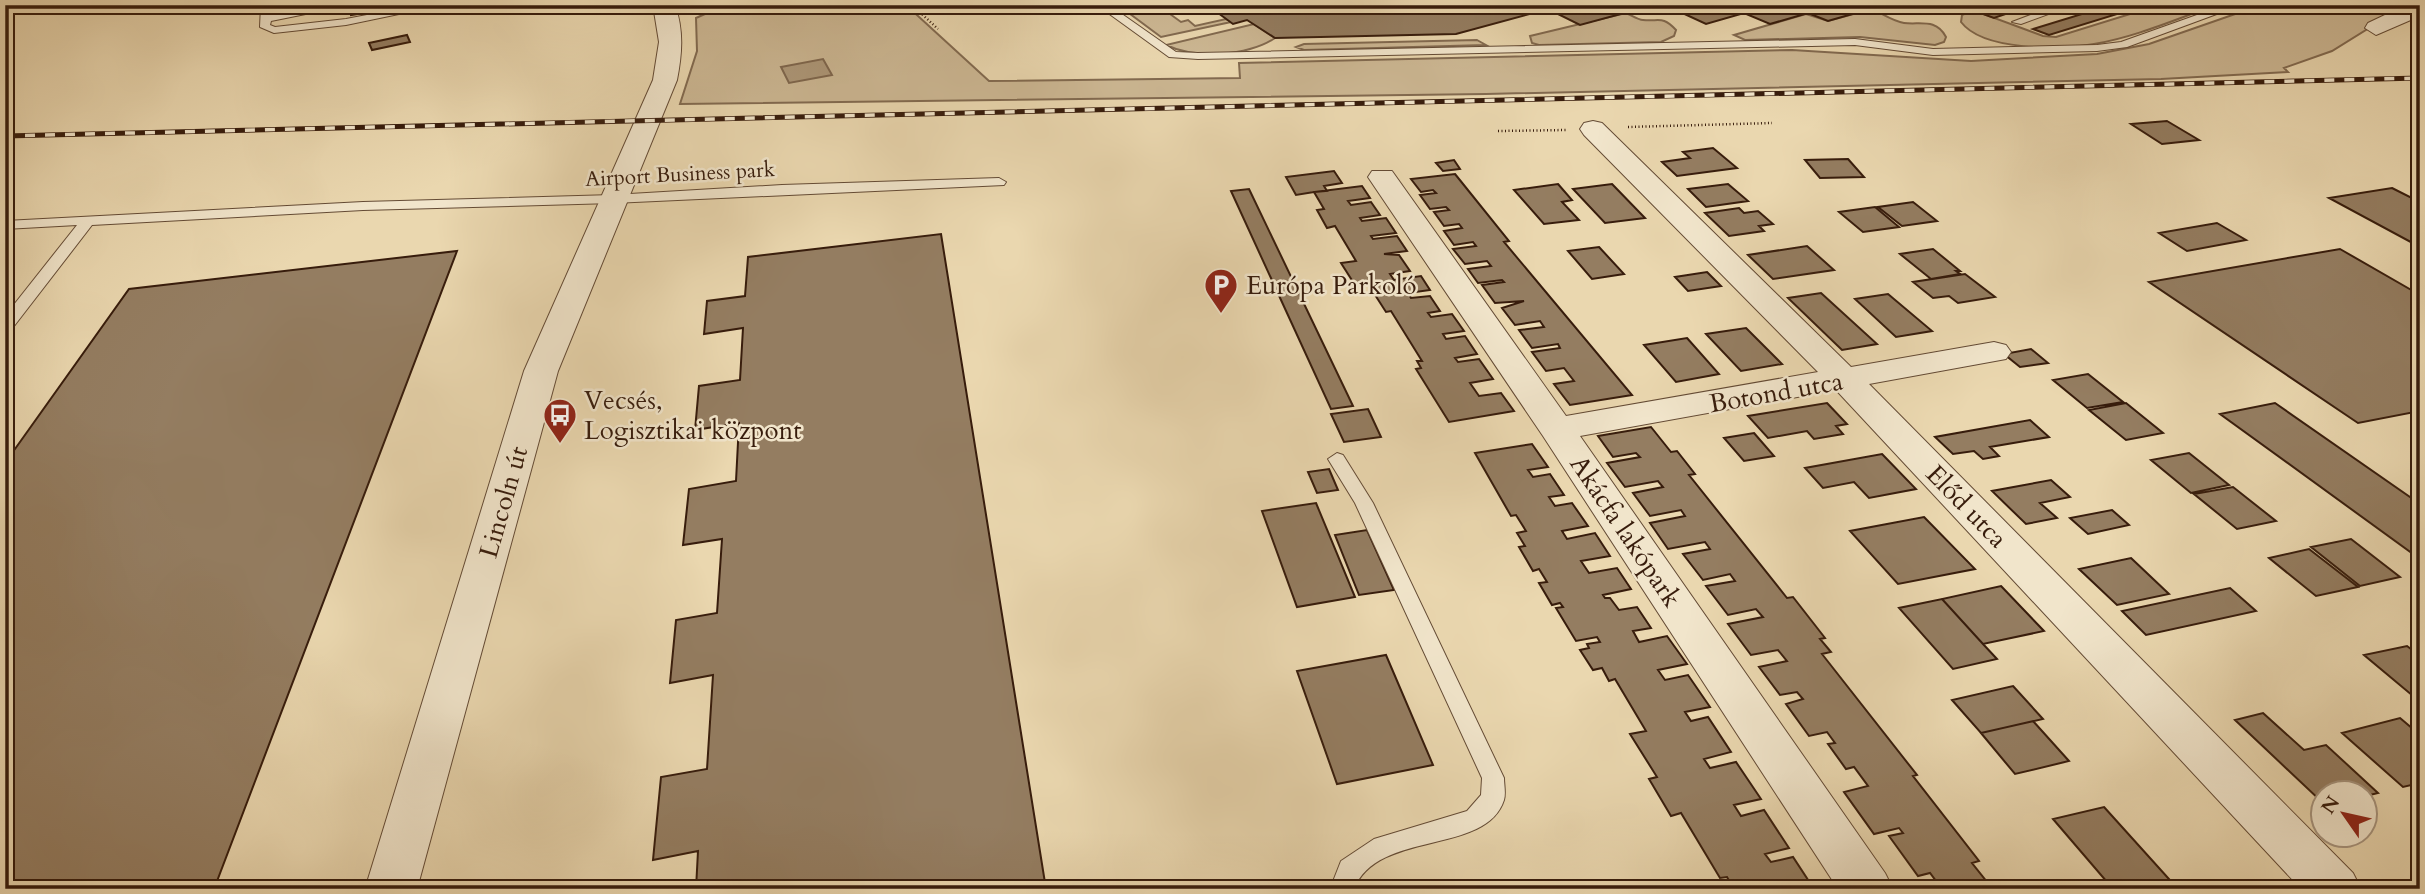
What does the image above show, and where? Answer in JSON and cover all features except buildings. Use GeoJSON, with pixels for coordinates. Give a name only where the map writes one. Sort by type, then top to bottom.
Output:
{"type":"FeatureCollection","features":[{"type":"Feature","properties":{"kind":"street","name":"Lincoln út"},"geometry":{"type":"LineString","coordinates":[[391,889],[541,371],[665,80],[672,47],[670,23],[664,5]]}},
{"type":"Feature","properties":{"kind":"street"},"geometry":{"type":"LineString","coordinates":[[2376,28],[2420,8]]}},
{"type":"Feature","properties":{"kind":"street","name":"Előd utca"},"geometry":{"type":"LineString","coordinates":[[1593,129],[1846,380],[2335,889]]}},
{"type":"Feature","properties":{"kind":"street","name":"Akácfa lakópark"},"geometry":{"type":"LineString","coordinates":[[1382,177],[1557,429],[1867,889]]}},
{"type":"Feature","properties":{"kind":"street","name":"Botond utca"},"geometry":{"type":"LineString","coordinates":[[1557,429],[1994,352]]}},
{"type":"Feature","properties":{"kind":"lane"},"geometry":{"type":"LineString","coordinates":[[266,5],[265,27],[274,30],[377,11],[437,5]]}},
{"type":"Feature","properties":{"kind":"lane"},"geometry":{"type":"LineString","coordinates":[[266,19],[345,5]]}},
{"type":"Feature","properties":{"kind":"lane"},"geometry":{"type":"LineString","coordinates":[[1102,5],[1173,55],[1198,57],[1855,42],[1933,52],[2096,48],[2123,45],[2236,5]]}},
{"type":"Feature","properties":{"kind":"lane"},"geometry":{"type":"LineString","coordinates":[[2017,22],[2068,5]]}},
{"type":"Feature","properties":{"kind":"lane","name":"Airport Business park"},"geometry":{"type":"LineString","coordinates":[[5,225],[363,206],[613,199],[999,182]]}},
{"type":"Feature","properties":{"kind":"lane"},"geometry":{"type":"LineString","coordinates":[[5,327],[88,221]]}},
{"type":"Feature","properties":{"kind":"lane"},"geometry":{"type":"LineString","coordinates":[[1337,459],[1364,503],[1493,778],[1493,798],[1475,819],[1382,846],[1350,869],[1342,889]]}},
{"type":"Feature","properties":{"kind":"path"},"geometry":{"type":"LineString","coordinates":[[5,13],[57,5]]}},
{"type":"Feature","properties":{"kind":"path"},"geometry":{"type":"LineString","coordinates":[[912,5],[938,29]]}},
{"type":"Feature","properties":{"kind":"path"},"geometry":{"type":"LineString","coordinates":[[1356,5],[1375,8],[1396,5]]}},
{"type":"Feature","properties":{"kind":"path"},"geometry":{"type":"LineString","coordinates":[[1498,131],[1772,123]]}},
{"type":"Feature","properties":{"kind":"shaded area"},"geometry":{"type":"Polygon","coordinates":[[[711,5],[906,5],[989,81],[1240,78],[1239,63],[1792,50],[1971,61],[2097,54],[2149,44],[2261,5],[2406,5],[2332,51],[2284,68],[2288,72],[2161,79],[1486,94],[680,104],[697,51],[696,18],[714,10],[711,5]]]}},
{"type":"Feature","properties":{"kind":"shaded area"},"geometry":{"type":"Polygon","coordinates":[[[1118,5],[1190,5],[1194,8],[1170,14],[1181,22],[1188,20],[1195,26],[1226,19],[1231,22],[1161,37],[1118,5]]]}},
{"type":"Feature","properties":{"kind":"shaded area"},"geometry":{"type":"Polygon","coordinates":[[[2159,5],[2216,5],[2125,37],[2062,47],[2023,46],[1986,39],[1961,22],[1962,15],[1973,10],[2043,36],[2056,37],[2159,5]]]}},
{"type":"Feature","properties":{"kind":"shaded area"},"geometry":{"type":"Polygon","coordinates":[[[1872,9],[1900,22],[1933,25],[1946,37],[1944,42],[1935,45],[1860,37],[1745,40],[1734,35],[1806,14],[1828,21],[1872,9]]]}},
{"type":"Feature","properties":{"kind":"shaded area"},"geometry":{"type":"Polygon","coordinates":[[[1626,13],[1641,20],[1667,22],[1676,30],[1674,36],[1661,42],[1539,45],[1532,43],[1530,36],[1626,13]]]}},
{"type":"Feature","properties":{"kind":"shaded area"},"geometry":{"type":"Polygon","coordinates":[[[1254,24],[1275,38],[1251,49],[1221,54],[1191,52],[1166,45],[1254,24]]]}},
{"type":"Feature","properties":{"kind":"shaded area"},"geometry":{"type":"Polygon","coordinates":[[[1477,40],[1486,45],[1304,50],[1296,47],[1304,44],[1477,40]]]}},
{"type":"Feature","properties":{"kind":"shaded area"},"geometry":{"type":"Polygon","coordinates":[[[823,59],[832,75],[789,83],[781,67],[823,59]]]}},
{"type":"Feature","properties":{"kind":"railway"},"geometry":{"type":"LineString","coordinates":[[5,136],[2420,78]]}},
{"type":"Feature","properties":{"kind":"place","name":"Európa Parkoló"},"geometry":{"type":"Point","coordinates":[1221,315]}},
{"type":"Feature","properties":{"kind":"place","name":"Vecsés, Logisztikai központ"},"geometry":{"type":"Point","coordinates":[560,445]}}]}
